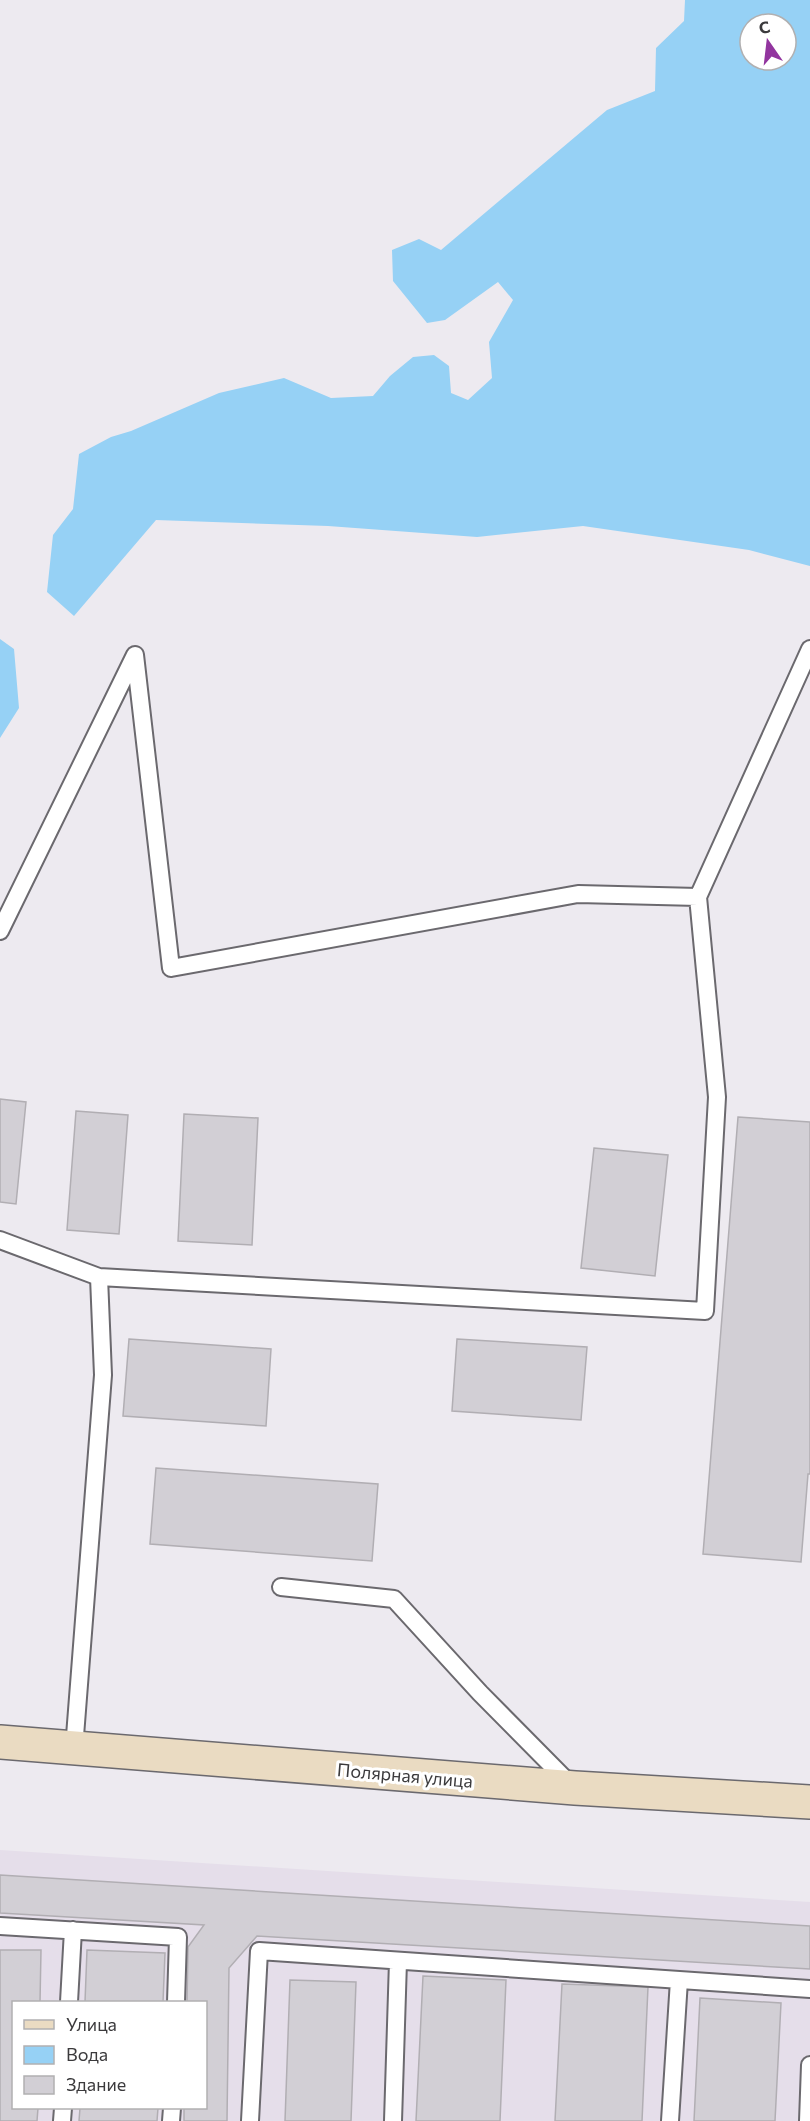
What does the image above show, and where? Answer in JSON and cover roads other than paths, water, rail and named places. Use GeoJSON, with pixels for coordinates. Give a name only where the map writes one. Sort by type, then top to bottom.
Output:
{"type":"FeatureCollection","features":[{"type":"Feature","properties":{"kind":"main road","name":"Полярная улица"},"geometry":{"type":"LineString","coordinates":[[0,1742],[575,1788],[810,1802]]}},
{"type":"Feature","properties":{"kind":"lane"},"geometry":{"type":"LineString","coordinates":[[0,1240],[99,1278],[705,1311],[717,1098],[698,897],[810,649]]}},
{"type":"Feature","properties":{"kind":"lane"},"geometry":{"type":"LineString","coordinates":[[0,932],[135,655],[171,968],[578,894],[698,897]]}},
{"type":"Feature","properties":{"kind":"lane"},"geometry":{"type":"LineString","coordinates":[[75,1749],[103,1375],[99,1278]]}},
{"type":"Feature","properties":{"kind":"lane"},"geometry":{"type":"LineString","coordinates":[[281,1587],[394,1599],[480,1693],[575,1788]]}},
{"type":"Feature","properties":{"kind":"lane"},"geometry":{"type":"LineString","coordinates":[[0,1926],[178,1936],[176,2001]]}},
{"type":"Feature","properties":{"kind":"lane"},"geometry":{"type":"LineString","coordinates":[[69,2001],[73,1930]]}},
{"type":"Feature","properties":{"kind":"lane"},"geometry":{"type":"LineString","coordinates":[[250,2121],[259,1951],[810,1989]]}},
{"type":"Feature","properties":{"kind":"lane"},"geometry":{"type":"LineString","coordinates":[[393,2121],[398,1961]]}},
{"type":"Feature","properties":{"kind":"lane"},"geometry":{"type":"LineString","coordinates":[[670,2121],[679,1980]]}},
{"type":"Feature","properties":{"kind":"lane"},"geometry":{"type":"LineString","coordinates":[[808,2121],[810,2065]]}},
{"type":"Feature","properties":{"kind":"water"},"geometry":{"type":"Polygon","coordinates":[[[685,0],[810,0],[810,566],[749,550],[583,526],[477,537],[328,526],[156,520],[74,616],[47,592],[53,535],[73,509],[79,454],[111,437],[131,431],[219,393],[284,378],[331,398],[373,396],[390,376],[413,357],[434,355],[449,366],[451,393],[468,400],[492,378],[489,342],[513,300],[498,282],[445,320],[427,323],[393,281],[392,250],[419,239],[441,250],[607,110],[655,91],[656,48],[684,21],[685,0]]]}},
{"type":"Feature","properties":{"kind":"water"},"geometry":{"type":"Polygon","coordinates":[[[0,639],[14,649],[19,708],[0,738],[0,639]]]}}]}
